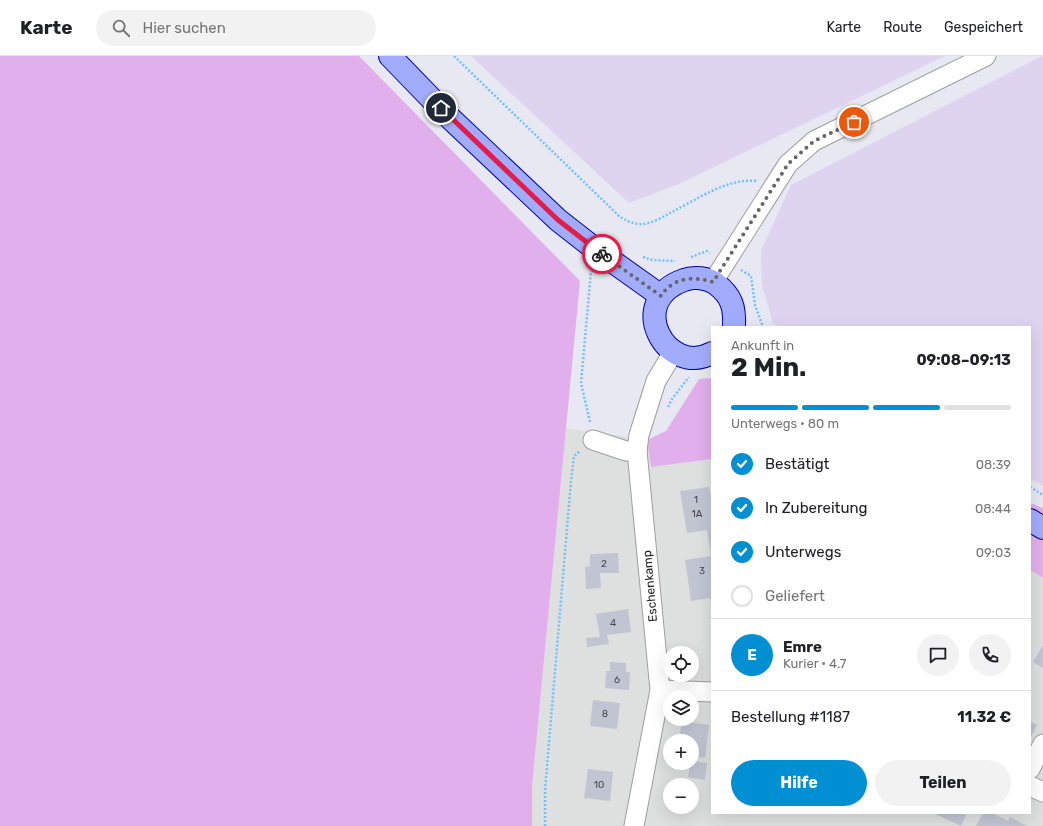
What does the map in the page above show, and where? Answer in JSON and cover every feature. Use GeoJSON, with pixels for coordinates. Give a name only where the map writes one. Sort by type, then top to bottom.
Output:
{"type":"FeatureCollection","features":[{"type":"Feature","properties":{"kind":"main road"},"geometry":{"type":"LineString","coordinates":[[390,56],[451,119],[558,220],[595,249],[661,296]]}},
{"type":"Feature","properties":{"kind":"main road"},"geometry":{"type":"LineString","coordinates":[[711,354],[695,358],[682,356],[670,350],[661,340],[656,328],[654,315],[658,302],[664,291],[675,283],[687,278],[700,278],[713,282],[724,290],[731,301],[735,314],[734,326]]}},
{"type":"Feature","properties":{"kind":"main road"},"geometry":{"type":"LineString","coordinates":[[1031,521],[1043,528]]}},
{"type":"Feature","properties":{"kind":"street"},"geometry":{"type":"LineString","coordinates":[[713,282],[788,164],[814,141],[986,56]]}},
{"type":"Feature","properties":{"kind":"street","name":"Eschenkamp"},"geometry":{"type":"LineString","coordinates":[[634,826],[660,690],[637,451],[639,435],[656,381],[674,351]]}},
{"type":"Feature","properties":{"kind":"street"},"geometry":{"type":"LineString","coordinates":[[593,440],[626,451],[637,451]]}},
{"type":"Feature","properties":{"kind":"street"},"geometry":{"type":"LineString","coordinates":[[660,690],[711,692]]}},
{"type":"Feature","properties":{"kind":"street"},"geometry":{"type":"LineString","coordinates":[[1031,767],[1043,744]]}},
{"type":"Feature","properties":{"kind":"street"},"geometry":{"type":"LineString","coordinates":[[1031,786],[1043,792]]}},
{"type":"Feature","properties":{"kind":"path"},"geometry":{"type":"LineString","coordinates":[[454,56],[619,216],[626,221],[639,224],[654,222],[723,186],[745,180],[758,181],[772,189]]}},
{"type":"Feature","properties":{"kind":"path"},"geometry":{"type":"LineString","coordinates":[[545,826],[546,782],[574,456],[593,440],[581,383],[591,271],[595,249]]}},
{"type":"Feature","properties":{"kind":"path"},"geometry":{"type":"LineString","coordinates":[[687,259],[707,251],[751,276],[755,305],[763,326]]}},
{"type":"Feature","properties":{"kind":"path"},"geometry":{"type":"LineString","coordinates":[[640,256],[652,260],[681,262]]}},
{"type":"Feature","properties":{"kind":"path"},"geometry":{"type":"LineString","coordinates":[[667,411],[672,400],[688,377],[694,374]]}},
{"type":"Feature","properties":{"kind":"path"},"geometry":{"type":"LineString","coordinates":[[1031,488],[1043,495]]}},
{"type":"Feature","properties":{"kind":"shaded area"},"geometry":{"type":"Polygon","coordinates":[[[0,56],[359,56],[580,281],[532,786],[532,826],[0,826],[0,56]]]}},
{"type":"Feature","properties":{"kind":"shaded area"},"geometry":{"type":"Polygon","coordinates":[[[471,56],[945,56],[679,184],[629,203],[471,56]]]}},
{"type":"Feature","properties":{"kind":"shaded area"},"geometry":{"type":"Polygon","coordinates":[[[1043,56],[1043,486],[1031,479],[1031,326],[778,326],[773,323],[762,286],[761,251],[791,185],[1043,56]]]}},
{"type":"Feature","properties":{"kind":"shaded area"},"geometry":{"type":"Polygon","coordinates":[[[711,378],[711,459],[651,467],[647,440],[666,431],[699,379],[711,378]]]}},
{"type":"Feature","properties":{"kind":"shaded area"},"geometry":{"type":"Polygon","coordinates":[[[566,428],[647,440],[651,467],[711,459],[711,814],[1031,814],[1031,571],[1043,578],[1043,826],[532,826],[532,786],[566,428]]]}},
{"type":"Feature","properties":{"kind":"shaded area"},"geometry":{"type":"Polygon","coordinates":[[[1031,503],[1043,508],[1043,578],[1031,571],[1031,503]]]}},
{"type":"Feature","properties":{"kind":"building"},"geometry":{"type":"Polygon","coordinates":[[[709,487],[711,498],[711,556],[707,530],[687,533],[680,491],[709,487]]]}},
{"type":"Feature","properties":{"kind":"building"},"geometry":{"type":"Polygon","coordinates":[[[618,553],[619,573],[600,573],[601,588],[586,589],[585,567],[590,566],[590,554],[618,553]]]}},
{"type":"Feature","properties":{"kind":"building"},"geometry":{"type":"Polygon","coordinates":[[[711,556],[711,603],[710,598],[691,601],[685,560],[711,556]]]}},
{"type":"Feature","properties":{"kind":"building"},"geometry":{"type":"Polygon","coordinates":[[[628,609],[631,632],[607,635],[609,644],[587,647],[586,638],[600,637],[596,614],[628,609]]]}},
{"type":"Feature","properties":{"kind":"building"},"geometry":{"type":"Polygon","coordinates":[[[1043,645],[1043,668],[1033,662],[1043,645]]]}},
{"type":"Feature","properties":{"kind":"building"},"geometry":{"type":"Polygon","coordinates":[[[610,662],[626,663],[626,672],[630,672],[629,690],[605,688],[606,671],[610,671],[610,662]]]}},
{"type":"Feature","properties":{"kind":"building"},"geometry":{"type":"Polygon","coordinates":[[[593,700],[620,703],[617,729],[590,726],[593,700]]]}},
{"type":"Feature","properties":{"kind":"building"},"geometry":{"type":"Polygon","coordinates":[[[1031,722],[1037,725],[1031,737],[1031,722]]]}},
{"type":"Feature","properties":{"kind":"building"},"geometry":{"type":"Polygon","coordinates":[[[699,724],[709,725],[705,758],[699,757],[699,734],[680,734],[681,726],[699,726],[699,724]]]}},
{"type":"Feature","properties":{"kind":"building"},"geometry":{"type":"Polygon","coordinates":[[[699,762],[707,763],[705,780],[688,777],[689,770],[699,770],[699,762]]]}},
{"type":"Feature","properties":{"kind":"building"},"geometry":{"type":"Polygon","coordinates":[[[588,769],[613,772],[610,801],[584,798],[588,769]]]}},
{"type":"Feature","properties":{"kind":"building"},"geometry":{"type":"Polygon","coordinates":[[[935,814],[967,814],[961,826],[935,814]]]}},
{"type":"Feature","properties":{"kind":"building"},"geometry":{"type":"Polygon","coordinates":[[[982,814],[994,814],[1008,821],[1010,817],[1027,826],[976,826],[982,814]]]}},
{"type":"Feature","properties":{"kind":"way so far"},"geometry":{"type":"LineString","coordinates":[[602,254],[661,296],[664,291],[675,283],[687,278],[700,278],[713,282],[788,164],[814,141],[854,122]]}},
{"type":"Feature","properties":{"kind":"route"},"geometry":{"type":"LineString","coordinates":[[441,108],[558,220],[602,254]]}}]}
